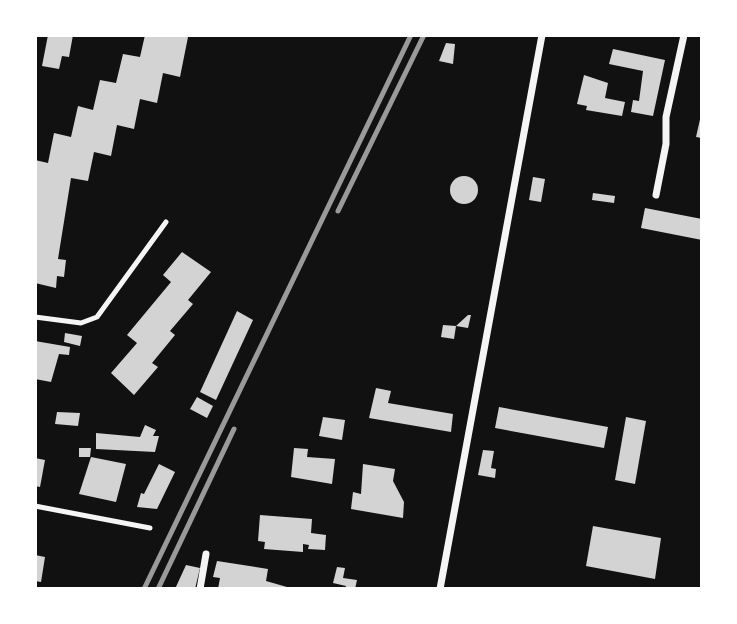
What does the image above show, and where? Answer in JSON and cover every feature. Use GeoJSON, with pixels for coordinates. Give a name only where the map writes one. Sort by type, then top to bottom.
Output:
{"type":"FeatureCollection","features":[{"type":"Feature","properties":{"kind":"street"},"geometry":{"type":"LineString","coordinates":[[440,589],[541,35]]}},
{"type":"Feature","properties":{"kind":"street"},"geometry":{"type":"LineString","coordinates":[[656,195],[666,144],[666,117],[684,35]]}},
{"type":"Feature","properties":{"kind":"street"},"geometry":{"type":"LineString","coordinates":[[200,589],[206,554]]}},
{"type":"Feature","properties":{"kind":"lane"},"geometry":{"type":"LineString","coordinates":[[35,317],[81,323],[97,317],[166,222]]}},
{"type":"Feature","properties":{"kind":"lane"},"geometry":{"type":"LineString","coordinates":[[35,506],[150,528]]}},
{"type":"Feature","properties":{"kind":"building"},"geometry":{"type":"Polygon","coordinates":[[[48,35],[73,35],[69,57],[62,56],[59,69],[42,66],[48,35]]]}},
{"type":"Feature","properties":{"kind":"building"},"geometry":{"type":"Polygon","coordinates":[[[145,35],[188,37],[180,77],[163,73],[157,103],[140,99],[134,129],[117,125],[111,156],[94,152],[88,181],[71,178],[58,259],[66,260],[64,277],[57,276],[56,288],[35,283],[35,160],[48,163],[54,133],[71,137],[78,106],[93,110],[100,80],[116,83],[123,54],[140,57],[145,35]]]}},
{"type":"Feature","properties":{"kind":"building"},"geometry":{"type":"Polygon","coordinates":[[[446,43],[455,44],[453,64],[439,61],[446,43]]]}},
{"type":"Feature","properties":{"kind":"building"},"geometry":{"type":"Polygon","coordinates":[[[613,49],[665,60],[653,116],[631,112],[633,100],[639,101],[643,71],[609,64],[613,49]]]}},
{"type":"Feature","properties":{"kind":"building"},"geometry":{"type":"Polygon","coordinates":[[[584,75],[608,83],[605,98],[625,102],[622,116],[586,110],[587,106],[577,104],[584,75]]]}},
{"type":"Feature","properties":{"kind":"building"},"geometry":{"type":"Polygon","coordinates":[[[702,115],[702,138],[696,137],[702,115]]]}},
{"type":"Feature","properties":{"kind":"building"},"geometry":{"type":"Polygon","coordinates":[[[464,176],[474,180],[478,190],[474,200],[464,204],[454,200],[450,190],[454,180],[464,176]]]}},
{"type":"Feature","properties":{"kind":"building"},"geometry":{"type":"Polygon","coordinates":[[[533,177],[545,179],[541,202],[529,200],[533,177]]]}},
{"type":"Feature","properties":{"kind":"building"},"geometry":{"type":"Polygon","coordinates":[[[593,193],[615,196],[614,203],[592,200],[593,193]]]}},
{"type":"Feature","properties":{"kind":"building"},"geometry":{"type":"Polygon","coordinates":[[[645,208],[702,219],[702,240],[641,228],[645,208]]]}},
{"type":"Feature","properties":{"kind":"building"},"geometry":{"type":"Polygon","coordinates":[[[182,252],[211,272],[188,300],[193,304],[170,331],[175,335],[152,363],[158,367],[134,395],[111,373],[137,343],[127,335],[171,282],[163,275],[182,252]]]}},
{"type":"Feature","properties":{"kind":"building"},"geometry":{"type":"Polygon","coordinates":[[[237,311],[253,320],[216,400],[200,392],[237,311]]]}},
{"type":"Feature","properties":{"kind":"building"},"geometry":{"type":"Polygon","coordinates":[[[468,315],[471,315],[468,328],[456,326],[468,315]]]}},
{"type":"Feature","properties":{"kind":"building"},"geometry":{"type":"Polygon","coordinates":[[[443,325],[456,326],[454,339],[441,337],[443,325]]]}},
{"type":"Feature","properties":{"kind":"building"},"geometry":{"type":"Polygon","coordinates":[[[65,333],[82,336],[80,346],[64,342],[65,333]]]}},
{"type":"Feature","properties":{"kind":"building"},"geometry":{"type":"Polygon","coordinates":[[[35,341],[70,347],[69,355],[59,354],[51,382],[35,379],[35,341]]]}},
{"type":"Feature","properties":{"kind":"building"},"geometry":{"type":"Polygon","coordinates":[[[376,388],[391,391],[388,403],[453,414],[451,432],[369,418],[376,388]]]}},
{"type":"Feature","properties":{"kind":"building"},"geometry":{"type":"Polygon","coordinates":[[[197,397],[213,406],[207,418],[190,409],[197,397]]]}},
{"type":"Feature","properties":{"kind":"building"},"geometry":{"type":"Polygon","coordinates":[[[499,407],[608,427],[604,448],[495,428],[499,407]]]}},
{"type":"Feature","properties":{"kind":"building"},"geometry":{"type":"Polygon","coordinates":[[[57,412],[80,413],[78,426],[55,424],[57,412]]]}},
{"type":"Feature","properties":{"kind":"building"},"geometry":{"type":"Polygon","coordinates":[[[323,417],[345,420],[342,440],[319,436],[323,417]]]}},
{"type":"Feature","properties":{"kind":"building"},"geometry":{"type":"Polygon","coordinates":[[[626,417],[646,421],[635,484],[615,480],[626,417]]]}},
{"type":"Feature","properties":{"kind":"building"},"geometry":{"type":"Polygon","coordinates":[[[145,425],[156,430],[153,436],[159,436],[155,452],[96,449],[96,433],[140,437],[145,425]]]}},
{"type":"Feature","properties":{"kind":"building"},"geometry":{"type":"Polygon","coordinates":[[[79,448],[91,448],[90,457],[79,457],[79,448]]]}},
{"type":"Feature","properties":{"kind":"building"},"geometry":{"type":"Polygon","coordinates":[[[294,448],[308,449],[307,457],[335,459],[332,484],[291,477],[294,448]]]}},
{"type":"Feature","properties":{"kind":"building"},"geometry":{"type":"Polygon","coordinates":[[[483,450],[494,451],[491,468],[496,469],[495,478],[478,475],[483,450]]]}},
{"type":"Feature","properties":{"kind":"building"},"geometry":{"type":"Polygon","coordinates":[[[91,457],[126,464],[116,502],[79,494],[91,457]]]}},
{"type":"Feature","properties":{"kind":"building"},"geometry":{"type":"Polygon","coordinates":[[[35,458],[45,460],[40,487],[35,486],[35,458]]]}},
{"type":"Feature","properties":{"kind":"building"},"geometry":{"type":"Polygon","coordinates":[[[159,464],[175,472],[157,509],[137,507],[141,493],[144,494],[159,464]]]}},
{"type":"Feature","properties":{"kind":"building"},"geometry":{"type":"Polygon","coordinates":[[[363,464],[395,469],[393,481],[404,502],[403,518],[351,509],[353,492],[361,494],[363,464]]]}},
{"type":"Feature","properties":{"kind":"building"},"geometry":{"type":"Polygon","coordinates":[[[260,515],[312,519],[311,533],[326,535],[325,550],[308,549],[309,545],[303,544],[303,552],[264,549],[265,542],[258,541],[260,515]]]}},
{"type":"Feature","properties":{"kind":"building"},"geometry":{"type":"Polygon","coordinates":[[[593,526],[661,538],[655,579],[586,566],[593,526]]]}},
{"type":"Feature","properties":{"kind":"building"},"geometry":{"type":"Polygon","coordinates":[[[35,555],[45,557],[41,582],[35,581],[35,555]]]}},
{"type":"Feature","properties":{"kind":"building"},"geometry":{"type":"Polygon","coordinates":[[[217,561],[268,569],[266,581],[294,589],[218,589],[220,578],[213,577],[217,561]]]}},
{"type":"Feature","properties":{"kind":"building"},"geometry":{"type":"Polygon","coordinates":[[[186,565],[200,568],[195,589],[175,589],[186,565]]]}},
{"type":"Feature","properties":{"kind":"building"},"geometry":{"type":"Polygon","coordinates":[[[337,567],[345,568],[343,578],[357,580],[355,589],[345,589],[346,586],[333,583],[337,567]]]}},
{"type":"Feature","properties":{"kind":"railway"},"geometry":{"type":"LineString","coordinates":[[144,589],[411,35]]}},
{"type":"Feature","properties":{"kind":"railway"},"geometry":{"type":"LineString","coordinates":[[338,211],[424,35]]}},
{"type":"Feature","properties":{"kind":"railway"},"geometry":{"type":"LineString","coordinates":[[158,589],[234,429]]}}]}
